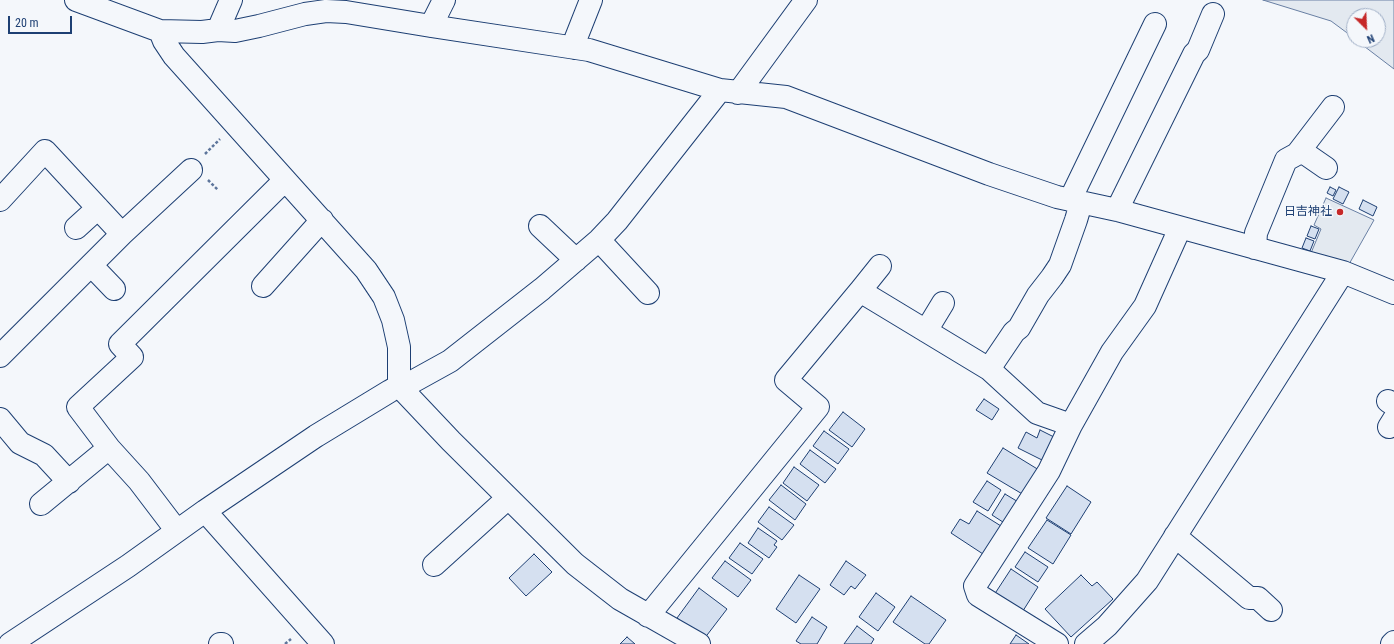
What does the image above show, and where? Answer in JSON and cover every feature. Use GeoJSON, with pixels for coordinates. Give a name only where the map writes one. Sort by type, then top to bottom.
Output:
{"type":"FeatureCollection","features":[{"type":"Feature","properties":{"kind":"street"},"geometry":{"type":"LineString","coordinates":[[76,0],[103,5],[160,31],[235,31],[305,14],[347,6],[431,26],[588,50],[729,91],[786,97],[989,174],[1058,198],[1117,210],[1343,272],[1394,293]]}},
{"type":"Feature","properties":{"kind":"street"},"geometry":{"type":"LineString","coordinates":[[218,30],[231,0]]}},
{"type":"Feature","properties":{"kind":"street"},"geometry":{"type":"LineString","coordinates":[[431,26],[444,0]]}},
{"type":"Feature","properties":{"kind":"street"},"geometry":{"type":"LineString","coordinates":[[575,48],[576,38],[591,0]]}},
{"type":"Feature","properties":{"kind":"street"},"geometry":{"type":"LineString","coordinates":[[10,644],[128,566],[205,511],[316,436],[399,386],[412,382],[450,361],[542,289],[599,240],[618,221],[806,0]]}},
{"type":"Feature","properties":{"kind":"street"},"geometry":{"type":"LineString","coordinates":[[1117,210],[1194,54],[1198,50],[1213,14]]}},
{"type":"Feature","properties":{"kind":"street"},"geometry":{"type":"LineString","coordinates":[[989,369],[1014,332],[1019,328],[1038,295],[1060,265],[1076,220],[1075,201],[1117,84],[1155,24]]}},
{"type":"Feature","properties":{"kind":"street"},"geometry":{"type":"LineString","coordinates":[[160,31],[164,41],[174,56],[366,270],[384,297],[393,320],[399,347],[399,386],[451,441],[575,564],[620,599],[699,644]]}},
{"type":"Feature","properties":{"kind":"street"},"geometry":{"type":"LineString","coordinates":[[1255,248],[1256,233],[1286,160],[1297,154],[1333,107]]}},
{"type":"Feature","properties":{"kind":"street"},"geometry":{"type":"LineString","coordinates":[[1300,150],[1326,168]]}},
{"type":"Feature","properties":{"kind":"street"},"geometry":{"type":"LineString","coordinates":[[0,200],[45,151],[122,234]]}},
{"type":"Feature","properties":{"kind":"street"},"geometry":{"type":"LineString","coordinates":[[0,356],[33,321],[122,234],[191,170]]}},
{"type":"Feature","properties":{"kind":"street"},"geometry":{"type":"LineString","coordinates":[[177,531],[139,481],[109,448],[78,407],[132,357],[120,344],[285,180]]}},
{"type":"Feature","properties":{"kind":"street"},"geometry":{"type":"LineString","coordinates":[[76,228],[98,208]]}},
{"type":"Feature","properties":{"kind":"street"},"geometry":{"type":"LineString","coordinates":[[263,286],[322,220]]}},
{"type":"Feature","properties":{"kind":"street"},"geometry":{"type":"LineString","coordinates":[[540,226],[576,260]]}},
{"type":"Feature","properties":{"kind":"street"},"geometry":{"type":"LineString","coordinates":[[1056,644],[978,595],[975,586],[1049,471],[1071,425],[1112,352],[1145,306],[1180,228]]}},
{"type":"Feature","properties":{"kind":"street"},"geometry":{"type":"LineString","coordinates":[[599,240],[648,293]]}},
{"type":"Feature","properties":{"kind":"street"},"geometry":{"type":"LineString","coordinates":[[91,265],[114,289]]}},
{"type":"Feature","properties":{"kind":"street"},"geometry":{"type":"LineString","coordinates":[[648,616],[818,407],[786,380],[880,266]]}},
{"type":"Feature","properties":{"kind":"street"},"geometry":{"type":"LineString","coordinates":[[1086,644],[1107,626],[1147,581],[1343,272]]}},
{"type":"Feature","properties":{"kind":"street"},"geometry":{"type":"LineString","coordinates":[[860,291],[989,369],[1037,413],[1071,425]]}},
{"type":"Feature","properties":{"kind":"street"},"geometry":{"type":"LineString","coordinates":[[926,331],[943,303]]}},
{"type":"Feature","properties":{"kind":"street"},"geometry":{"type":"LineString","coordinates":[[0,419],[20,443],[44,455],[70,482]]}},
{"type":"Feature","properties":{"kind":"street"},"geometry":{"type":"LineString","coordinates":[[41,504],[70,482],[109,448]]}},
{"type":"Feature","properties":{"kind":"street"},"geometry":{"type":"LineString","coordinates":[[434,565],[508,498]]}},
{"type":"Feature","properties":{"kind":"street"},"geometry":{"type":"LineString","coordinates":[[205,511],[323,644]]}},
{"type":"Feature","properties":{"kind":"street"},"geometry":{"type":"LineString","coordinates":[[1175,536],[1250,598],[1258,598],[1272,610]]}},
{"type":"Feature","properties":{"kind":"path"},"geometry":{"type":"LineString","coordinates":[[191,170],[195,163],[236,124]]}},
{"type":"Feature","properties":{"kind":"shaded area"},"geometry":{"type":"Polygon","coordinates":[[[1263,0],[1394,0],[1394,69],[1366,48],[1386,48],[1386,8],[1346,8],[1346,32],[1331,21],[1263,0]]]}},
{"type":"Feature","properties":{"kind":"shaded area"},"geometry":{"type":"Polygon","coordinates":[[[1326,198],[1374,220],[1348,266],[1311,253],[1321,229],[1314,225],[1326,198]]]}},
{"type":"Feature","properties":{"kind":"building"},"geometry":{"type":"Polygon","coordinates":[[[1330,187],[1336,190],[1333,196],[1327,193],[1330,187]]]}},
{"type":"Feature","properties":{"kind":"building"},"geometry":{"type":"Polygon","coordinates":[[[1339,187],[1349,192],[1343,204],[1333,199],[1339,187]]]}},
{"type":"Feature","properties":{"kind":"building"},"geometry":{"type":"Polygon","coordinates":[[[1363,200],[1377,207],[1373,216],[1359,209],[1363,200]]]}},
{"type":"Feature","properties":{"kind":"building"},"geometry":{"type":"Polygon","coordinates":[[[1311,226],[1319,229],[1315,239],[1307,236],[1311,226]]]}},
{"type":"Feature","properties":{"kind":"building"},"geometry":{"type":"Polygon","coordinates":[[[1306,238],[1314,241],[1310,251],[1302,248],[1306,238]]]}},
{"type":"Feature","properties":{"kind":"building"},"geometry":{"type":"Polygon","coordinates":[[[984,399],[999,409],[992,420],[976,410],[984,399]]]}},
{"type":"Feature","properties":{"kind":"building"},"geometry":{"type":"Polygon","coordinates":[[[843,412],[865,429],[852,447],[829,430],[843,412]]]}},
{"type":"Feature","properties":{"kind":"building"},"geometry":{"type":"Polygon","coordinates":[[[1040,430],[1056,438],[1044,461],[1018,448],[1026,432],[1037,438],[1040,430]]]}},
{"type":"Feature","properties":{"kind":"building"},"geometry":{"type":"Polygon","coordinates":[[[824,431],[849,449],[838,464],[813,446],[824,431]]]}},
{"type":"Feature","properties":{"kind":"building"},"geometry":{"type":"Polygon","coordinates":[[[1003,448],[1039,470],[1024,495],[987,473],[1003,448]]]}},
{"type":"Feature","properties":{"kind":"building"},"geometry":{"type":"Polygon","coordinates":[[[810,450],[836,469],[825,483],[800,464],[810,450]]]}},
{"type":"Feature","properties":{"kind":"building"},"geometry":{"type":"Polygon","coordinates":[[[794,467],[819,485],[807,501],[783,483],[794,467]]]}},
{"type":"Feature","properties":{"kind":"building"},"geometry":{"type":"Polygon","coordinates":[[[987,481],[1001,490],[988,511],[973,502],[987,481]]]}},
{"type":"Feature","properties":{"kind":"building"},"geometry":{"type":"Polygon","coordinates":[[[781,485],[806,504],[795,520],[769,500],[781,485]]]}},
{"type":"Feature","properties":{"kind":"building"},"geometry":{"type":"Polygon","coordinates":[[[1067,486],[1091,502],[1071,534],[1046,518],[1067,486]]]}},
{"type":"Feature","properties":{"kind":"building"},"geometry":{"type":"Polygon","coordinates":[[[1005,494],[1020,503],[1006,524],[992,515],[1005,494]]]}},
{"type":"Feature","properties":{"kind":"building"},"geometry":{"type":"Polygon","coordinates":[[[769,507],[794,525],[782,540],[758,522],[769,507]]]}},
{"type":"Feature","properties":{"kind":"building"},"geometry":{"type":"Polygon","coordinates":[[[977,511],[1001,526],[983,554],[951,533],[960,519],[969,524],[977,511]]]}},
{"type":"Feature","properties":{"kind":"building"},"geometry":{"type":"Polygon","coordinates":[[[1047,520],[1071,535],[1053,564],[1028,548],[1047,520]]]}},
{"type":"Feature","properties":{"kind":"building"},"geometry":{"type":"Polygon","coordinates":[[[758,528],[777,541],[774,545],[777,547],[769,558],[748,543],[758,528]]]}},
{"type":"Feature","properties":{"kind":"building"},"geometry":{"type":"Polygon","coordinates":[[[740,543],[763,559],[752,574],[729,558],[740,543]]]}},
{"type":"Feature","properties":{"kind":"building"},"geometry":{"type":"Polygon","coordinates":[[[1025,552],[1048,567],[1038,582],[1015,567],[1025,552]]]}},
{"type":"Feature","properties":{"kind":"building"},"geometry":{"type":"Polygon","coordinates":[[[534,554],[552,572],[526,596],[509,578],[534,554]]]}},
{"type":"Feature","properties":{"kind":"building"},"geometry":{"type":"Polygon","coordinates":[[[725,561],[751,580],[738,597],[712,578],[725,561]]]}},
{"type":"Feature","properties":{"kind":"building"},"geometry":{"type":"Polygon","coordinates":[[[846,561],[866,575],[855,589],[851,586],[844,595],[830,585],[846,561]]]}},
{"type":"Feature","properties":{"kind":"building"},"geometry":{"type":"Polygon","coordinates":[[[1011,569],[1038,587],[1021,614],[994,595],[1011,569]]]}},
{"type":"Feature","properties":{"kind":"building"},"geometry":{"type":"Polygon","coordinates":[[[799,575],[820,589],[796,623],[776,609],[799,575]]]}},
{"type":"Feature","properties":{"kind":"building"},"geometry":{"type":"Polygon","coordinates":[[[1081,575],[1092,586],[1097,582],[1113,599],[1071,637],[1045,609],[1081,575]]]}},
{"type":"Feature","properties":{"kind":"building"},"geometry":{"type":"Polygon","coordinates":[[[699,588],[727,609],[704,639],[677,618],[699,588]]]}},
{"type":"Feature","properties":{"kind":"building"},"geometry":{"type":"Polygon","coordinates":[[[876,593],[895,607],[878,631],[859,617],[876,593]]]}},
{"type":"Feature","properties":{"kind":"building"},"geometry":{"type":"Polygon","coordinates":[[[911,596],[946,620],[929,644],[925,644],[893,622],[911,596]]]}},
{"type":"Feature","properties":{"kind":"building"},"geometry":{"type":"Polygon","coordinates":[[[812,617],[827,627],[817,644],[801,644],[796,641],[812,617]]]}},
{"type":"Feature","properties":{"kind":"building"},"geometry":{"type":"Polygon","coordinates":[[[857,626],[874,639],[871,644],[844,644],[857,626]]]}},
{"type":"Feature","properties":{"kind":"building"},"geometry":{"type":"Polygon","coordinates":[[[1016,635],[1029,644],[1010,644],[1016,635]]]}},
{"type":"Feature","properties":{"kind":"building"},"geometry":{"type":"Polygon","coordinates":[[[627,637],[635,644],[620,644],[627,637]]]}},
{"type":"Feature","properties":{"kind":"place","name":"日吉神社"},"geometry":{"type":"Point","coordinates":[1340,212]}}]}
